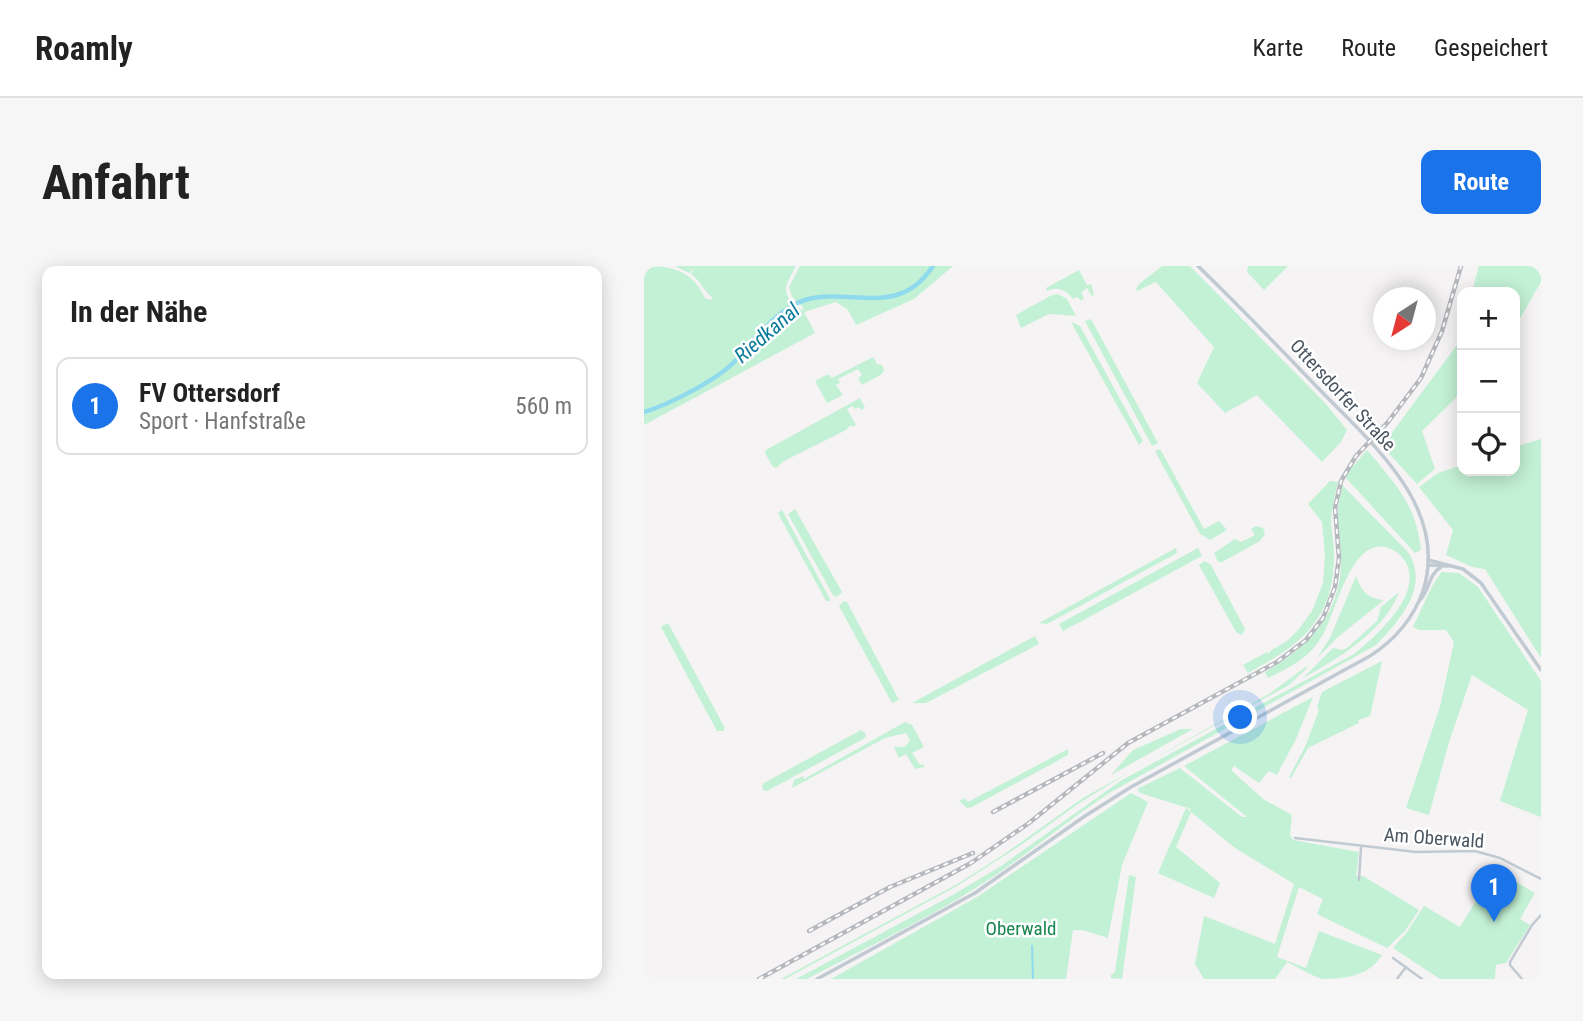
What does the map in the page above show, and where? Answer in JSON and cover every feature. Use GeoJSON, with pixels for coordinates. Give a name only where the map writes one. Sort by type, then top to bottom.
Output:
{"type":"FeatureCollection","features":[{"type":"Feature","properties":{"kind":"street","name":"Ottersdorfer Straße"},"geometry":{"type":"LineString","coordinates":[[1198,266],[1332,402],[1400,478],[1423,521],[1428,562]]}},
{"type":"Feature","properties":{"kind":"street"},"geometry":{"type":"LineString","coordinates":[[1428,562],[1441,567],[1450,566]]}},
{"type":"Feature","properties":{"kind":"street"},"geometry":{"type":"LineString","coordinates":[[1428,562],[1463,569],[1481,583],[1541,670]]}},
{"type":"Feature","properties":{"kind":"street"},"geometry":{"type":"LineString","coordinates":[[1419,601],[1428,562]]}},
{"type":"Feature","properties":{"kind":"street"},"geometry":{"type":"LineString","coordinates":[[817,979],[975,893],[1119,794],[1370,656],[1401,631],[1425,594],[1432,574],[1441,567]]}},
{"type":"Feature","properties":{"kind":"street","name":"Am Oberwald"},"geometry":{"type":"LineString","coordinates":[[1295,838],[1416,852],[1475,851],[1512,863],[1541,879]]}},
{"type":"Feature","properties":{"kind":"street","name":"Am Oberwald"},"geometry":{"type":"LineString","coordinates":[[1359,880],[1361,847]]}},
{"type":"Feature","properties":{"kind":"street"},"geometry":{"type":"LineString","coordinates":[[1522,979],[1510,962],[1541,915]]}},
{"type":"Feature","properties":{"kind":"street"},"geometry":{"type":"LineString","coordinates":[[1393,958],[1422,979]]}},
{"type":"Feature","properties":{"kind":"street"},"geometry":{"type":"LineString","coordinates":[[1397,979],[1406,967]]}},
{"type":"Feature","properties":{"kind":"green space"},"geometry":{"type":"Polygon","coordinates":[[[644,266],[664,267],[680,272],[694,281],[705,298],[711,300],[713,298],[691,274],[695,267],[689,273],[675,266],[796,266],[786,291],[790,300],[803,311],[803,307],[792,297],[789,287],[800,266],[953,266],[914,299],[856,325],[848,310],[836,302],[804,312],[815,333],[644,425],[644,266]]]}},
{"type":"Feature","properties":{"kind":"green space"},"geometry":{"type":"Polygon","coordinates":[[[1162,266],[1190,266],[1325,403],[1347,430],[1341,442],[1322,462],[1257,395],[1225,413],[1197,383],[1214,347],[1156,282],[1137,291],[1136,289],[1162,266]]]}},
{"type":"Feature","properties":{"kind":"green space"},"geometry":{"type":"Polygon","coordinates":[[[1248,266],[1288,266],[1264,290],[1247,272],[1248,266]]]}},
{"type":"Feature","properties":{"kind":"green space"},"geometry":{"type":"Polygon","coordinates":[[[1479,266],[1541,266],[1541,282],[1520,318],[1520,287],[1473,287],[1479,266]]]}},
{"type":"Feature","properties":{"kind":"green space"},"geometry":{"type":"Polygon","coordinates":[[[1079,270],[1087,285],[1091,284],[1094,295],[1092,296],[1087,288],[1081,292],[1084,298],[1081,301],[1077,297],[1073,299],[1062,290],[1047,291],[1046,288],[1079,270]]]}},
{"type":"Feature","properties":{"kind":"green space"},"geometry":{"type":"Polygon","coordinates":[[[1058,294],[1067,299],[1076,316],[1049,314],[1021,328],[1016,315],[1058,294]]]}},
{"type":"Feature","properties":{"kind":"green space"},"geometry":{"type":"Polygon","coordinates":[[[1091,319],[1158,443],[1152,446],[1085,321],[1091,319]]]}},
{"type":"Feature","properties":{"kind":"green space"},"geometry":{"type":"Polygon","coordinates":[[[1071,322],[1080,326],[1143,441],[1139,445],[1071,322]]]}},
{"type":"Feature","properties":{"kind":"green space"},"geometry":{"type":"Polygon","coordinates":[[[1457,345],[1457,397],[1422,431],[1435,469],[1417,484],[1382,446],[1457,345]]]}},
{"type":"Feature","properties":{"kind":"green space"},"geometry":{"type":"Polygon","coordinates":[[[873,357],[877,364],[882,365],[882,374],[862,385],[858,378],[862,375],[858,369],[838,379],[840,383],[836,385],[843,395],[827,403],[815,381],[828,374],[832,378],[873,357]]]}},
{"type":"Feature","properties":{"kind":"green space"},"geometry":{"type":"Polygon","coordinates":[[[860,398],[865,408],[855,409],[853,406],[847,409],[856,425],[851,425],[776,468],[773,467],[766,450],[860,398]]]}},
{"type":"Feature","properties":{"kind":"green space"},"geometry":{"type":"Polygon","coordinates":[[[1541,439],[1541,658],[1485,569],[1472,567],[1446,555],[1453,530],[1419,487],[1438,473],[1457,467],[1457,476],[1520,476],[1520,445],[1541,439]]]}},
{"type":"Feature","properties":{"kind":"green space"},"geometry":{"type":"Polygon","coordinates":[[[1160,449],[1204,529],[1219,521],[1227,530],[1210,540],[1200,534],[1155,451],[1160,449]]]}},
{"type":"Feature","properties":{"kind":"green space"},"geometry":{"type":"Polygon","coordinates":[[[1367,450],[1396,485],[1409,507],[1415,520],[1421,550],[1415,553],[1346,478],[1367,450]]]}},
{"type":"Feature","properties":{"kind":"green space"},"geometry":{"type":"Polygon","coordinates":[[[1330,481],[1338,482],[1331,520],[1334,552],[1329,595],[1312,627],[1299,640],[1248,673],[1243,665],[1267,652],[1269,654],[1287,641],[1312,611],[1323,583],[1325,556],[1322,522],[1308,504],[1330,481]]]}},
{"type":"Feature","properties":{"kind":"green space"},"geometry":{"type":"Polygon","coordinates":[[[1342,485],[1408,552],[1414,565],[1416,578],[1409,602],[1394,625],[1376,645],[1111,792],[1001,871],[942,908],[807,979],[796,979],[951,896],[1001,866],[1122,780],[1354,654],[1363,646],[1395,614],[1408,588],[1410,575],[1406,563],[1398,553],[1386,547],[1373,548],[1362,555],[1353,567],[1325,630],[1308,653],[1296,663],[1268,678],[1265,672],[1282,662],[1310,638],[1330,610],[1340,575],[1341,551],[1337,523],[1342,485]]]}},
{"type":"Feature","properties":{"kind":"green space"},"geometry":{"type":"Polygon","coordinates":[[[795,509],[842,592],[837,597],[833,595],[788,514],[795,509]]]}},
{"type":"Feature","properties":{"kind":"green space"},"geometry":{"type":"Polygon","coordinates":[[[782,510],[830,601],[826,601],[779,515],[782,510]]]}},
{"type":"Feature","properties":{"kind":"green space"},"geometry":{"type":"Polygon","coordinates":[[[1256,526],[1263,528],[1265,534],[1260,541],[1218,562],[1214,553],[1235,539],[1241,542],[1255,535],[1251,529],[1256,526]]]}},
{"type":"Feature","properties":{"kind":"green space"},"geometry":{"type":"Polygon","coordinates":[[[1176,548],[1177,553],[1047,624],[1039,623],[1176,548]]]}},
{"type":"Feature","properties":{"kind":"green space"},"geometry":{"type":"Polygon","coordinates":[[[1198,548],[1202,556],[1063,631],[1059,624],[1198,548]]]}},
{"type":"Feature","properties":{"kind":"green space"},"geometry":{"type":"Polygon","coordinates":[[[1205,561],[1211,565],[1245,629],[1242,635],[1236,632],[1199,565],[1205,561]]]}},
{"type":"Feature","properties":{"kind":"green space"},"geometry":{"type":"Polygon","coordinates":[[[1442,572],[1459,573],[1478,587],[1541,681],[1541,817],[1500,801],[1528,710],[1472,675],[1449,742],[1429,815],[1406,808],[1440,707],[1454,642],[1446,630],[1419,630],[1413,627],[1442,572]]]}},
{"type":"Feature","properties":{"kind":"green space"},"geometry":{"type":"Polygon","coordinates":[[[1356,576],[1366,593],[1373,598],[1384,600],[1339,636],[1317,658],[1330,638],[1356,576]]]}},
{"type":"Feature","properties":{"kind":"green space"},"geometry":{"type":"Polygon","coordinates":[[[1399,592],[1383,619],[1372,631],[1344,653],[1303,678],[1333,648],[1347,648],[1377,621],[1381,607],[1399,592]]]}},
{"type":"Feature","properties":{"kind":"green space"},"geometry":{"type":"Polygon","coordinates":[[[844,601],[847,602],[899,700],[892,703],[839,606],[844,601]]]}},
{"type":"Feature","properties":{"kind":"green space"},"geometry":{"type":"Polygon","coordinates":[[[668,623],[725,728],[723,731],[717,731],[661,627],[668,623]]]}},
{"type":"Feature","properties":{"kind":"green space"},"geometry":{"type":"Polygon","coordinates":[[[1035,636],[1039,644],[926,703],[912,703],[1035,636]]]}},
{"type":"Feature","properties":{"kind":"green space"},"geometry":{"type":"Polygon","coordinates":[[[1382,661],[1370,716],[1308,748],[1291,778],[1289,777],[1305,747],[1319,710],[1317,707],[1322,692],[1382,661]]]}},
{"type":"Feature","properties":{"kind":"green space"},"geometry":{"type":"Polygon","coordinates":[[[1307,666],[1289,685],[1142,765],[1269,694],[1307,666]]]}},
{"type":"Feature","properties":{"kind":"green space"},"geometry":{"type":"Polygon","coordinates":[[[1313,697],[1296,739],[1277,775],[1269,771],[1259,783],[1234,766],[1231,770],[1263,799],[1292,815],[1290,835],[1293,840],[1359,852],[1356,876],[1363,876],[1419,910],[1405,931],[1387,948],[1317,914],[1323,899],[1299,887],[1277,957],[1306,968],[1319,931],[1382,955],[1377,962],[1364,971],[1341,978],[1323,979],[1287,962],[1275,979],[1204,979],[1195,964],[1204,916],[1275,944],[1294,884],[1235,848],[1191,812],[1176,847],[1220,883],[1214,898],[1158,873],[1186,808],[1190,811],[1191,809],[1140,793],[1137,789],[1180,768],[1242,817],[1247,817],[1184,766],[1313,697]]]}},
{"type":"Feature","properties":{"kind":"green space"},"geometry":{"type":"Polygon","coordinates":[[[905,722],[912,725],[924,747],[912,753],[924,767],[915,769],[906,754],[899,758],[894,747],[905,747],[910,740],[906,733],[885,738],[792,788],[794,780],[803,776],[804,779],[905,722]]]}},
{"type":"Feature","properties":{"kind":"green space"},"geometry":{"type":"Polygon","coordinates":[[[1181,729],[1193,729],[1111,775],[1133,750],[1181,729]]]}},
{"type":"Feature","properties":{"kind":"green space"},"geometry":{"type":"Polygon","coordinates":[[[861,730],[866,734],[865,738],[767,791],[763,790],[764,783],[861,730]]]}},
{"type":"Feature","properties":{"kind":"green space"},"geometry":{"type":"Polygon","coordinates":[[[1068,749],[1068,755],[972,807],[967,808],[959,801],[964,798],[968,802],[1068,749]]]}},
{"type":"Feature","properties":{"kind":"green space"},"geometry":{"type":"Polygon","coordinates":[[[1128,773],[957,886],[781,979],[959,883],[1083,798],[1128,773]]]}},
{"type":"Feature","properties":{"kind":"green space","name":"Oberwald"},"geometry":{"type":"Polygon","coordinates":[[[1131,793],[1148,802],[1122,865],[1108,938],[1083,930],[1073,930],[1066,979],[831,979],[977,897],[1131,793]]]}},
{"type":"Feature","properties":{"kind":"green space"},"geometry":{"type":"Polygon","coordinates":[[[1495,870],[1535,893],[1520,919],[1530,925],[1506,963],[1496,965],[1495,979],[1440,979],[1393,948],[1424,906],[1460,927],[1495,870]]]}},
{"type":"Feature","properties":{"kind":"green space"},"geometry":{"type":"Polygon","coordinates":[[[1129,875],[1136,877],[1122,979],[1111,978],[1115,972],[1129,875]]]}},
{"type":"Feature","properties":{"kind":"waterway","name":"Riedkanal"},"geometry":{"type":"LineString","coordinates":[[644,412],[678,398],[725,370],[775,318],[795,304],[823,297],[890,297],[905,292],[919,282],[933,266]]}},
{"type":"Feature","properties":{"kind":"waterway"},"geometry":{"type":"LineString","coordinates":[[1032,946],[1033,979]]}},
{"type":"Feature","properties":{"kind":"railway"},"geometry":{"type":"LineString","coordinates":[[759,979],[971,863],[1029,823],[1128,743],[1277,662],[1306,640],[1323,618],[1335,587],[1339,558],[1335,508],[1341,481],[1356,456],[1388,422],[1421,378],[1442,331],[1461,266]]}},
{"type":"Feature","properties":{"kind":"railway"},"geometry":{"type":"LineString","coordinates":[[993,812],[1103,753]]}},
{"type":"Feature","properties":{"kind":"railway"},"geometry":{"type":"LineString","coordinates":[[809,931],[890,887],[973,853]]}},
{"type":"Feature","properties":{"kind":"place","name":"FV Ottersdorf"},"geometry":{"type":"Point","coordinates":[1494,922]}}]}
